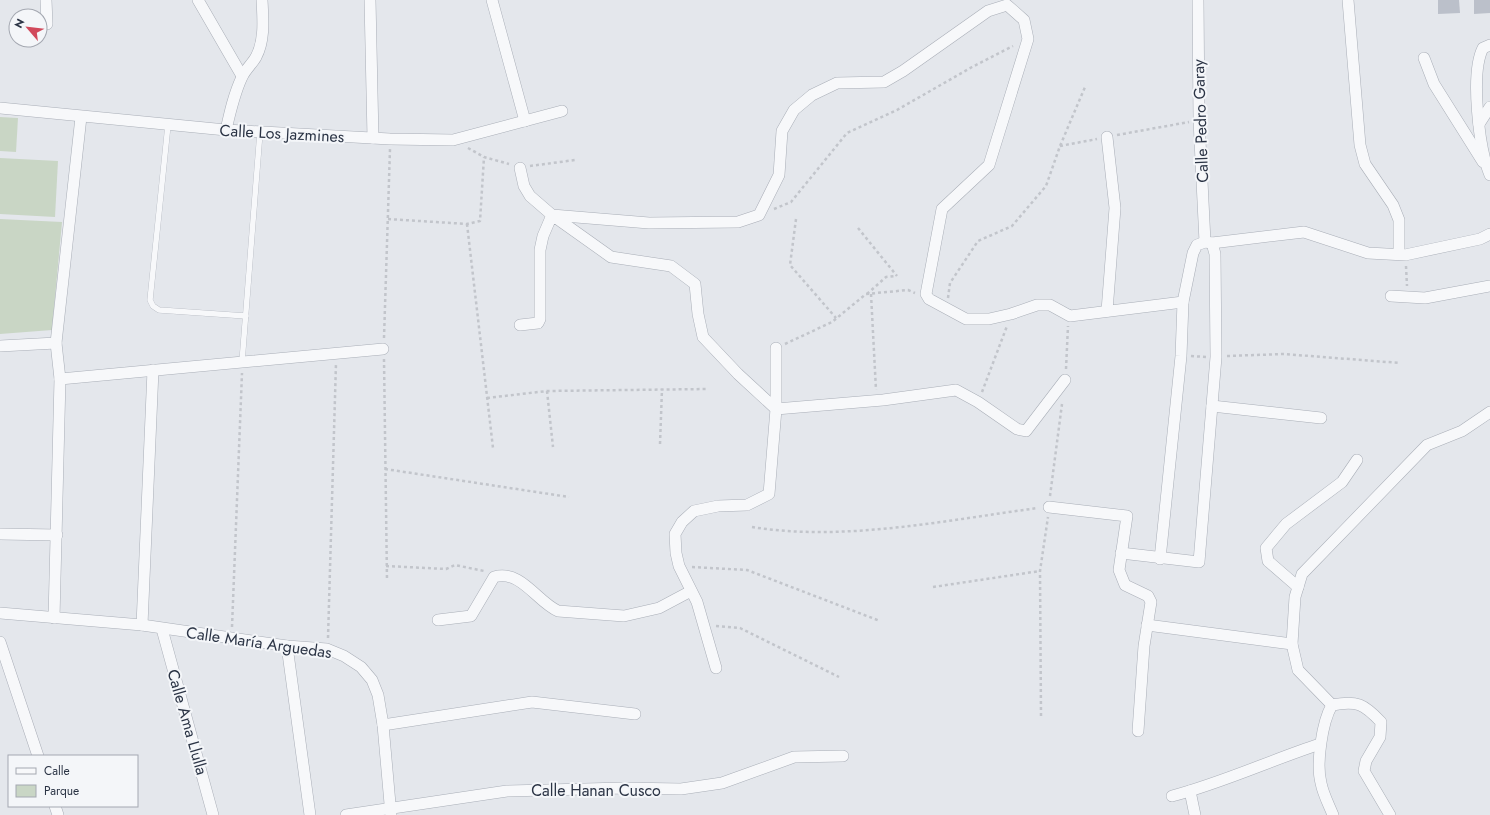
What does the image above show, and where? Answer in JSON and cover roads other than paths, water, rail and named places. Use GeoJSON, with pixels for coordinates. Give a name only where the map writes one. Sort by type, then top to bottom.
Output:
{"type":"FeatureCollection","features":[{"type":"Feature","properties":{"kind":"street"},"geometry":{"type":"LineString","coordinates":[[198,0],[242,76]]}},
{"type":"Feature","properties":{"kind":"street"},"geometry":{"type":"LineString","coordinates":[[226,130],[233,101],[242,76],[256,57],[262,37],[264,22],[262,0]]}},
{"type":"Feature","properties":{"kind":"street"},"geometry":{"type":"LineString","coordinates":[[370,0],[373,138]]}},
{"type":"Feature","properties":{"kind":"street"},"geometry":{"type":"LineString","coordinates":[[492,0],[525,121]]}},
{"type":"Feature","properties":{"kind":"street","name":"Calle Pedro Garay"},"geometry":{"type":"LineString","coordinates":[[1160,559],[1199,562],[1216,357],[1215,254],[1208,243],[1199,120],[1198,0]]}},
{"type":"Feature","properties":{"kind":"street"},"geometry":{"type":"LineString","coordinates":[[1348,0],[1360,144],[1365,164],[1393,205],[1398,220],[1402,254]]}},
{"type":"Feature","properties":{"kind":"street"},"geometry":{"type":"LineString","coordinates":[[552,215],[649,223],[738,222],[759,215],[780,175],[782,131],[794,110],[812,95],[837,83],[884,82],[903,71],[988,11],[1007,4],[1024,20],[1028,39],[989,165],[942,208],[926,294],[929,299],[966,319],[989,319],[1011,314],[1037,305],[1050,305],[1070,316],[1183,302]]}},
{"type":"Feature","properties":{"kind":"street"},"geometry":{"type":"LineString","coordinates":[[1488,171],[1479,124],[1476,86],[1479,55],[1483,48],[1490,45]]}},
{"type":"Feature","properties":{"kind":"street"},"geometry":{"type":"LineString","coordinates":[[1424,58],[1434,84],[1488,171]]}},
{"type":"Feature","properties":{"kind":"street"},"geometry":{"type":"LineString","coordinates":[[1479,124],[1490,107]]}},
{"type":"Feature","properties":{"kind":"street","name":"Calle Los Jazmines"},"geometry":{"type":"LineString","coordinates":[[0,108],[226,130],[373,138],[453,140],[562,112]]}},
{"type":"Feature","properties":{"kind":"street"},"geometry":{"type":"LineString","coordinates":[[54,618],[60,379],[56,343],[81,116]]}},
{"type":"Feature","properties":{"kind":"street"},"geometry":{"type":"LineString","coordinates":[[1107,137],[1115,208],[1107,311]]}},
{"type":"Feature","properties":{"kind":"street"},"geometry":{"type":"LineString","coordinates":[[520,168],[524,186],[530,196],[552,215],[611,257],[671,266],[695,284],[698,314],[703,337],[738,374],[776,409],[877,401],[956,390],[978,402],[1017,428],[1026,431],[1065,380]]}},
{"type":"Feature","properties":{"kind":"street"},"geometry":{"type":"LineString","coordinates":[[520,325],[534,325],[538,323],[540,319],[540,250],[552,215]]}},
{"type":"Feature","properties":{"kind":"street"},"geometry":{"type":"LineString","coordinates":[[1121,553],[1160,559],[1180,356],[1183,302],[1197,245],[1304,232],[1368,253],[1402,254],[1480,238],[1490,234]]}},
{"type":"Feature","properties":{"kind":"street"},"geometry":{"type":"LineString","coordinates":[[1391,296],[1426,298],[1490,286]]}},
{"type":"Feature","properties":{"kind":"street"},"geometry":{"type":"LineString","coordinates":[[0,346],[56,343]]}},
{"type":"Feature","properties":{"kind":"street"},"geometry":{"type":"LineString","coordinates":[[716,668],[703,624],[691,591],[679,566],[676,553],[676,534],[682,522],[694,511],[718,506],[747,505],[769,494],[776,409],[776,348]]}},
{"type":"Feature","properties":{"kind":"street"},"geometry":{"type":"LineString","coordinates":[[60,379],[384,349]]}},
{"type":"Feature","properties":{"kind":"street"},"geometry":{"type":"LineString","coordinates":[[142,625],[153,370]]}},
{"type":"Feature","properties":{"kind":"street"},"geometry":{"type":"LineString","coordinates":[[1212,406],[1322,418]]}},
{"type":"Feature","properties":{"kind":"street"},"geometry":{"type":"LineString","coordinates":[[1332,705],[1298,670],[1292,644],[1295,597],[1302,574],[1427,445],[1462,431],[1490,412]]}},
{"type":"Feature","properties":{"kind":"street"},"geometry":{"type":"LineString","coordinates":[[1298,587],[1268,561],[1266,548],[1286,524],[1342,482],[1357,460]]}},
{"type":"Feature","properties":{"kind":"street"},"geometry":{"type":"LineString","coordinates":[[1049,507],[1127,516],[1119,570],[1126,585],[1148,596],[1151,602],[1144,646],[1138,731]]}},
{"type":"Feature","properties":{"kind":"street"},"geometry":{"type":"LineString","coordinates":[[0,534],[57,535]]}},
{"type":"Feature","properties":{"kind":"street"},"geometry":{"type":"LineString","coordinates":[[438,620],[471,616],[494,577],[501,575],[521,582],[551,608],[558,612],[624,616],[659,608],[691,591]]}},
{"type":"Feature","properties":{"kind":"street","name":"Calle María Arguedas"},"geometry":{"type":"LineString","coordinates":[[0,613],[142,625],[287,646],[328,649],[344,656],[361,667],[372,680],[378,695],[384,726],[391,811]]}},
{"type":"Feature","properties":{"kind":"street"},"geometry":{"type":"LineString","coordinates":[[1147,625],[1292,644]]}},
{"type":"Feature","properties":{"kind":"street","name":"Calle Ama Llulla"},"geometry":{"type":"LineString","coordinates":[[162,629],[214,815]]}},
{"type":"Feature","properties":{"kind":"street"},"geometry":{"type":"LineString","coordinates":[[0,642],[38,755]]}},
{"type":"Feature","properties":{"kind":"street"},"geometry":{"type":"LineString","coordinates":[[287,646],[310,815]]}},
{"type":"Feature","properties":{"kind":"street"},"geometry":{"type":"LineString","coordinates":[[384,726],[532,702],[635,714]]}},
{"type":"Feature","properties":{"kind":"street"},"geometry":{"type":"LineString","coordinates":[[1333,815],[1320,783],[1320,744],[1328,712],[1332,705],[1346,702],[1366,706],[1381,722],[1380,737],[1366,761],[1364,771],[1390,815]]}},
{"type":"Feature","properties":{"kind":"street"},"geometry":{"type":"LineString","coordinates":[[1172,796],[1190,791],[1276,758],[1320,744]]}},
{"type":"Feature","properties":{"kind":"street","name":"Calle Hanan Cusco"},"geometry":{"type":"LineString","coordinates":[[346,815],[391,811],[507,791],[623,788],[681,789],[722,783],[794,757],[842,756]]}},
{"type":"Feature","properties":{"kind":"street"},"geometry":{"type":"LineString","coordinates":[[1190,791],[1195,815]]}},
{"type":"Feature","properties":{"kind":"lane"},"geometry":{"type":"LineString","coordinates":[[168,125],[150,300],[153,306],[159,310],[246,316]]}},
{"type":"Feature","properties":{"kind":"lane"},"geometry":{"type":"LineString","coordinates":[[242,362],[260,132]]}}]}
